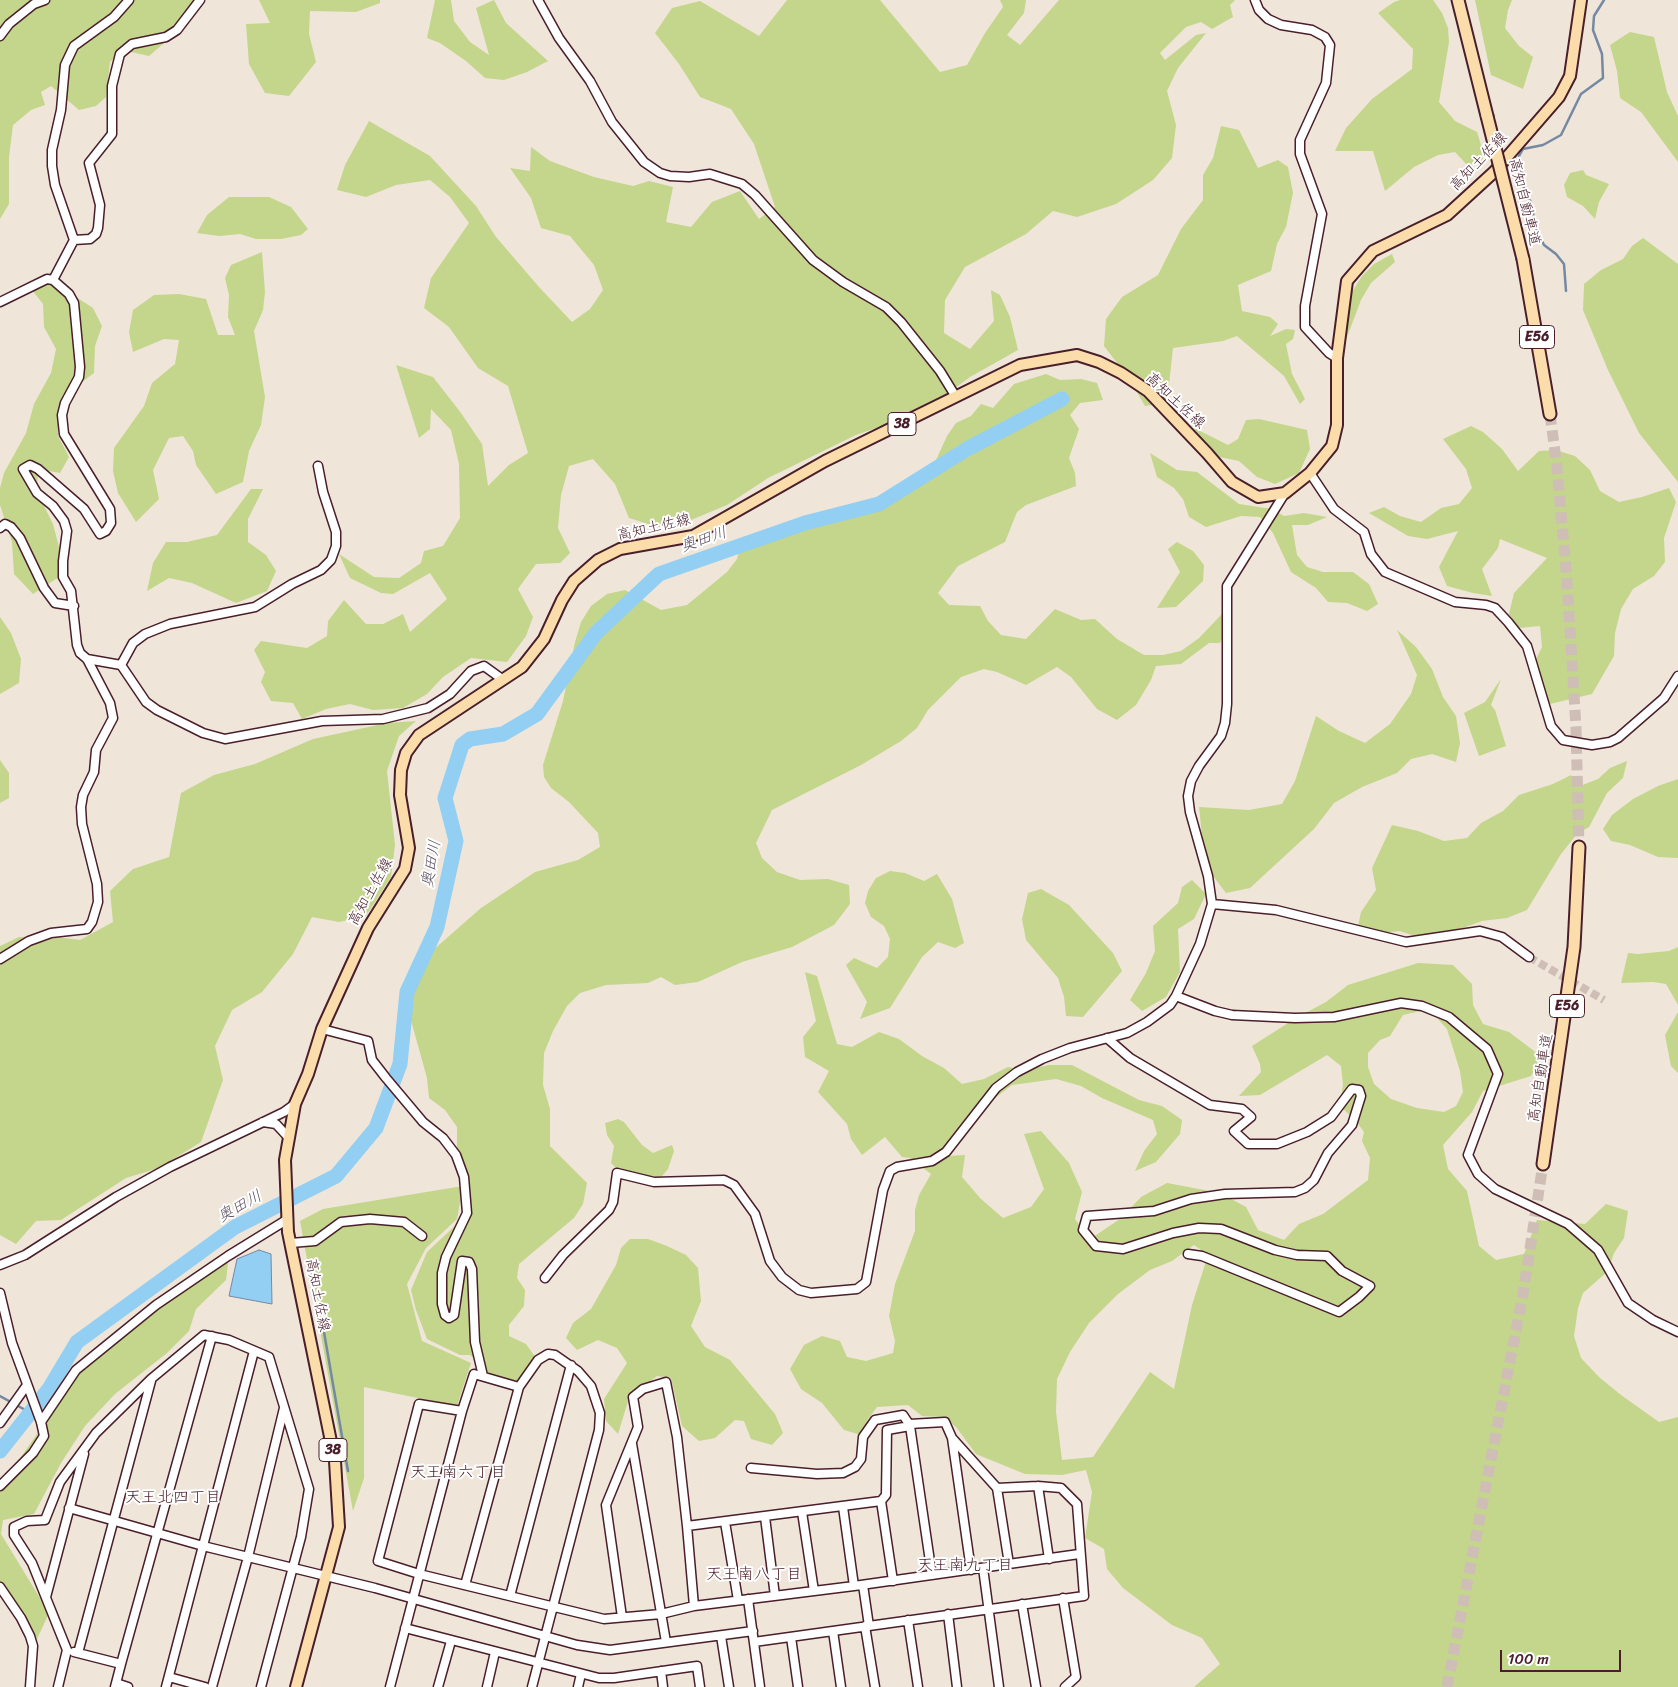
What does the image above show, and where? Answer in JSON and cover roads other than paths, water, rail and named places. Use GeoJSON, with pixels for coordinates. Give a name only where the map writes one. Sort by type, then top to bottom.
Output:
{"type":"FeatureCollection","features":[{"type":"Feature","properties":{"kind":"highway","name":"高知自動車道"},"geometry":{"type":"LineString","coordinates":[[1458,0],[1523,260],[1550,414]]}},
{"type":"Feature","properties":{"kind":"highway","name":"高知自動車道"},"geometry":{"type":"LineString","coordinates":[[1543,1164],[1574,947],[1579,847]]}},
{"type":"Feature","properties":{"kind":"main road","name":"高知土佐線"},"geometry":{"type":"LineString","coordinates":[[296,1687],[339,1527],[335,1461],[291,1243],[285,1160],[294,1104],[308,1074],[322,1029],[344,976],[368,928],[405,869],[409,848],[400,795],[401,770],[406,753],[419,735],[522,667],[544,639],[562,600],[574,581],[598,560],[620,549],[693,536],[825,461],[1020,365],[1077,355],[1121,373],[1148,391],[1208,452],[1232,482],[1258,497],[1285,493],[1310,473],[1332,446],[1337,425],[1337,358],[1347,281],[1373,251],[1447,215],[1494,172],[1559,97],[1570,76],[1580,0]]}},
{"type":"Feature","properties":{"kind":"street"},"geometry":{"type":"LineString","coordinates":[[0,36],[9,24],[34,4],[45,0]]}},
{"type":"Feature","properties":{"kind":"street"},"geometry":{"type":"LineString","coordinates":[[53,280],[74,240],[55,185],[52,166],[52,150],[61,110],[64,65],[74,46],[114,17],[129,0]]}},
{"type":"Feature","properties":{"kind":"street"},"geometry":{"type":"LineString","coordinates":[[74,240],[90,239],[96,234],[98,228],[100,205],[89,163],[112,134],[112,86],[120,54],[132,44],[166,37],[177,30],[200,0]]}},
{"type":"Feature","properties":{"kind":"street"},"geometry":{"type":"LineString","coordinates":[[538,0],[559,38],[590,81],[612,122],[644,162],[660,173],[670,176],[688,177],[710,174],[742,184],[755,195],[813,260],[843,282],[886,307],[901,322],[940,371],[956,397]]}},
{"type":"Feature","properties":{"kind":"street"},"geometry":{"type":"LineString","coordinates":[[1255,0],[1259,10],[1268,20],[1281,25],[1312,30],[1325,37],[1330,44],[1326,83],[1321,98],[1300,140],[1300,154],[1322,214],[1305,306],[1305,327],[1329,353],[1337,358]]}},
{"type":"Feature","properties":{"kind":"street"},"geometry":{"type":"LineString","coordinates":[[0,302],[37,283],[53,280]]}},
{"type":"Feature","properties":{"kind":"street"},"geometry":{"type":"LineString","coordinates":[[0,959],[44,935],[87,929],[92,922],[98,902],[97,884],[82,824],[81,807],[83,795],[94,772],[96,750],[113,718],[110,703],[87,659],[80,653],[77,645],[71,591],[63,577],[67,531],[64,520],[53,506],[37,493],[23,469],[30,465],[38,469],[84,509],[100,534],[106,531],[111,523],[110,509],[64,434],[62,415],[65,403],[79,377],[80,367],[74,303],[69,294],[53,280]]}},
{"type":"Feature","properties":{"kind":"street"},"geometry":{"type":"LineString","coordinates":[[121,665],[134,643],[144,634],[170,624],[255,608],[292,584],[322,570],[332,560],[336,546],[336,532],[323,492],[318,466]]}},
{"type":"Feature","properties":{"kind":"street"},"geometry":{"type":"LineString","coordinates":[[1310,473],[1334,509],[1364,532],[1371,554],[1385,572],[1455,602],[1486,605],[1495,608],[1527,646],[1550,726],[1563,740],[1592,745],[1610,742],[1618,738],[1664,698],[1678,676]]}},
{"type":"Feature","properties":{"kind":"street"},"geometry":{"type":"LineString","coordinates":[[545,1278],[563,1255],[609,1210],[613,1202],[617,1173],[654,1182],[724,1180],[734,1185],[755,1214],[770,1261],[782,1277],[799,1290],[811,1293],[857,1289],[866,1282],[883,1190],[890,1171],[898,1167],[932,1161],[946,1152],[996,1088],[1017,1072],[1042,1058],[1127,1033],[1147,1022],[1170,1004],[1176,996],[1200,944],[1212,904],[1208,876],[1190,812],[1190,789],[1199,766],[1221,736],[1225,723],[1227,704],[1227,586],[1285,493]]}},
{"type":"Feature","properties":{"kind":"street"},"geometry":{"type":"LineString","coordinates":[[0,528],[5,524],[11,527],[20,538],[44,588],[55,603],[74,606]]}},
{"type":"Feature","properties":{"kind":"street"},"geometry":{"type":"LineString","coordinates":[[87,659],[121,665],[146,702],[157,710],[203,734],[225,739],[322,721],[383,719],[428,708],[450,694],[471,671],[484,666],[502,679]]}},
{"type":"Feature","properties":{"kind":"street"},"geometry":{"type":"LineString","coordinates":[[1212,904],[1276,910],[1406,942],[1480,931],[1502,938],[1529,957]]}},
{"type":"Feature","properties":{"kind":"street"},"geometry":{"type":"LineString","coordinates":[[1176,996],[1207,1009],[1232,1015],[1295,1018],[1334,1017],[1401,1003],[1422,1006],[1449,1017],[1487,1049],[1498,1074],[1468,1155],[1478,1174],[1495,1189],[1568,1224],[1598,1250],[1628,1303],[1654,1320],[1678,1332]]}},
{"type":"Feature","properties":{"kind":"street"},"geometry":{"type":"LineString","coordinates":[[322,1029],[368,1041],[372,1060],[423,1122],[443,1138],[456,1155],[464,1177],[467,1213],[446,1257],[442,1273],[442,1304],[445,1315],[449,1318],[454,1315],[462,1261],[469,1262],[472,1269],[475,1342],[483,1376]]}},
{"type":"Feature","properties":{"kind":"street"},"geometry":{"type":"LineString","coordinates":[[1107,1038],[1130,1058],[1210,1105],[1242,1109],[1251,1117],[1234,1131],[1248,1144],[1278,1144],[1307,1132],[1331,1117],[1352,1089],[1359,1090],[1359,1104],[1352,1126],[1328,1153],[1314,1180],[1305,1188],[1295,1192],[1225,1194],[1191,1199],[1154,1211],[1087,1216],[1083,1230],[1096,1246],[1123,1248],[1173,1233],[1200,1228],[1221,1229],[1275,1250],[1296,1255],[1327,1256],[1342,1271],[1370,1286],[1359,1297],[1339,1312],[1202,1256],[1188,1254]]}},
{"type":"Feature","properties":{"kind":"street"},"geometry":{"type":"LineString","coordinates":[[0,1265],[25,1255],[116,1197],[170,1167],[263,1122],[294,1104]]}},
{"type":"Feature","properties":{"kind":"street"},"geometry":{"type":"LineString","coordinates":[[263,1122],[276,1124],[289,1138]]}},
{"type":"Feature","properties":{"kind":"street"},"geometry":{"type":"LineString","coordinates":[[42,1422],[76,1370],[156,1305],[288,1216]]}},
{"type":"Feature","properties":{"kind":"street"},"geometry":{"type":"LineString","coordinates":[[291,1243],[315,1241],[341,1222],[370,1219],[404,1222],[422,1236]]}},
{"type":"Feature","properties":{"kind":"street"},"geometry":{"type":"LineString","coordinates":[[0,1293],[12,1343],[42,1422],[44,1436],[33,1453],[0,1486]]}},
{"type":"Feature","properties":{"kind":"street"},"geometry":{"type":"LineString","coordinates":[[58,1687],[68,1650],[32,1563],[14,1535],[14,1527],[27,1521],[45,1520],[60,1482],[96,1433],[152,1379],[204,1334],[229,1340],[269,1357],[309,1488],[301,1537],[261,1687]]}},
{"type":"Feature","properties":{"kind":"street"},"geometry":{"type":"LineString","coordinates":[[128,1687],[116,1685],[156,1533],[212,1336]]}},
{"type":"Feature","properties":{"kind":"street"},"geometry":{"type":"LineString","coordinates":[[166,1687],[254,1351]]}},
{"type":"Feature","properties":{"kind":"street"},"geometry":{"type":"LineString","coordinates":[[465,1585],[519,1387],[538,1360],[548,1354],[564,1360],[591,1386],[596,1396],[600,1413],[599,1430],[532,1687]]}},
{"type":"Feature","properties":{"kind":"street"},"geometry":{"type":"LineString","coordinates":[[510,1596],[571,1365]]}},
{"type":"Feature","properties":{"kind":"street"},"geometry":{"type":"LineString","coordinates":[[390,1687],[462,1411],[474,1374],[519,1387]]}},
{"type":"Feature","properties":{"kind":"street"},"geometry":{"type":"LineString","coordinates":[[78,1653],[152,1379]]}},
{"type":"Feature","properties":{"kind":"street"},"geometry":{"type":"LineString","coordinates":[[622,1617],[606,1505],[638,1427],[633,1396],[643,1389],[666,1382],[677,1437],[694,1606]]}},
{"type":"Feature","properties":{"kind":"street"},"geometry":{"type":"LineString","coordinates":[[0,1423],[28,1385]]}},
{"type":"Feature","properties":{"kind":"street"},"geometry":{"type":"LineString","coordinates":[[462,1411],[419,1404],[378,1560],[419,1574],[604,1619],[660,1614],[694,1606],[893,1581],[1079,1554]]}},
{"type":"Feature","properties":{"kind":"street"},"geometry":{"type":"LineString","coordinates":[[212,1687],[248,1557],[284,1408]]}},
{"type":"Feature","properties":{"kind":"street"},"geometry":{"type":"LineString","coordinates":[[752,1468],[844,1473],[855,1467],[861,1460],[863,1437],[874,1420],[903,1415],[909,1425],[932,1575]]}},
{"type":"Feature","properties":{"kind":"street"},"geometry":{"type":"LineString","coordinates":[[687,1526],[881,1501],[886,1495],[887,1430],[909,1425],[945,1422],[952,1438],[971,1570]]}},
{"type":"Feature","properties":{"kind":"street"},"geometry":{"type":"LineString","coordinates":[[952,1438],[997,1488],[1009,1564]]}},
{"type":"Feature","properties":{"kind":"street"},"geometry":{"type":"LineString","coordinates":[[632,1442],[666,1642]]}},
{"type":"Feature","properties":{"kind":"street"},"geometry":{"type":"LineString","coordinates":[[46,1597],[85,1449]]}},
{"type":"Feature","properties":{"kind":"street"},"geometry":{"type":"LineString","coordinates":[[754,1642],[987,1608],[1084,1596],[1079,1554],[1077,1504],[1061,1488],[1038,1486],[997,1488]]}},
{"type":"Feature","properties":{"kind":"street"},"geometry":{"type":"LineString","coordinates":[[1038,1486],[1049,1559]]}},
{"type":"Feature","properties":{"kind":"street"},"geometry":{"type":"LineString","coordinates":[[881,1501],[893,1581]]}},
{"type":"Feature","properties":{"kind":"street"},"geometry":{"type":"LineString","coordinates":[[843,1507],[854,1586]]}},
{"type":"Feature","properties":{"kind":"street"},"geometry":{"type":"LineString","coordinates":[[69,1508],[114,1522],[412,1599],[577,1645],[610,1650],[753,1631]]}},
{"type":"Feature","properties":{"kind":"street"},"geometry":{"type":"LineString","coordinates":[[802,1512],[814,1591]]}},
{"type":"Feature","properties":{"kind":"street"},"geometry":{"type":"LineString","coordinates":[[765,1517],[775,1596]]}},
{"type":"Feature","properties":{"kind":"street"},"geometry":{"type":"LineString","coordinates":[[726,1522],[738,1600]]}},
{"type":"Feature","properties":{"kind":"street"},"geometry":{"type":"LineString","coordinates":[[983,1568],[999,1687]]}},
{"type":"Feature","properties":{"kind":"street"},"geometry":{"type":"LineString","coordinates":[[863,1585],[875,1687]]}},
{"type":"Feature","properties":{"kind":"street"},"geometry":{"type":"LineString","coordinates":[[0,1587],[21,1618],[33,1646],[30,1687]]}},
{"type":"Feature","properties":{"kind":"street"},"geometry":{"type":"LineString","coordinates":[[1063,1598],[1076,1677],[1065,1687]]}},
{"type":"Feature","properties":{"kind":"street"},"geometry":{"type":"LineString","coordinates":[[748,1599],[760,1687]]}},
{"type":"Feature","properties":{"kind":"street"},"geometry":{"type":"LineString","coordinates":[[1022,1604],[1036,1687]]}},
{"type":"Feature","properties":{"kind":"street"},"geometry":{"type":"LineString","coordinates":[[948,1614],[957,1687]]}},
{"type":"Feature","properties":{"kind":"street"},"geometry":{"type":"LineString","coordinates":[[908,1620],[918,1687]]}},
{"type":"Feature","properties":{"kind":"street"},"geometry":{"type":"LineString","coordinates":[[405,1628],[581,1674],[614,1678],[696,1666],[700,1687]]}},
{"type":"Feature","properties":{"kind":"street"},"geometry":{"type":"LineString","coordinates":[[832,1631],[841,1687]]}},
{"type":"Feature","properties":{"kind":"street"},"geometry":{"type":"LineString","coordinates":[[721,1636],[729,1687]]}},
{"type":"Feature","properties":{"kind":"street"},"geometry":{"type":"LineString","coordinates":[[791,1637],[798,1687]]}},
{"type":"Feature","properties":{"kind":"street"},"geometry":{"type":"LineString","coordinates":[[438,1687],[451,1640]]}},
{"type":"Feature","properties":{"kind":"street"},"geometry":{"type":"LineString","coordinates":[[68,1650],[121,1664]]}},
{"type":"Feature","properties":{"kind":"street"},"geometry":{"type":"LineString","coordinates":[[487,1687],[495,1652]]}},
{"type":"Feature","properties":{"kind":"street"},"geometry":{"type":"LineString","coordinates":[[661,1671],[663,1687]]}},
{"type":"Feature","properties":{"kind":"street"},"geometry":{"type":"LineString","coordinates":[[578,1687],[581,1674]]}},
{"type":"Feature","properties":{"kind":"street"},"geometry":{"type":"LineString","coordinates":[[169,1677],[205,1687]]}},
{"type":"Feature","properties":{"kind":"street"},"geometry":{"type":"LineString","coordinates":[[614,1678],[615,1687]]}},
{"type":"Feature","properties":{"kind":"water"},"geometry":{"type":"Polygon","coordinates":[[[259,1250],[271,1254],[272,1304],[229,1296],[237,1259],[259,1250]]]}},
{"type":"Feature","properties":{"kind":"waterway"},"geometry":{"type":"LineString","coordinates":[[1566,291],[1564,264],[1556,254],[1544,245],[1536,229],[1531,202],[1525,194],[1519,156],[1523,149],[1543,145],[1561,135],[1581,94],[1603,78],[1602,54],[1593,30],[1594,16],[1604,0]]}},
{"type":"Feature","properties":{"kind":"waterway","name":"奥田川"},"geometry":{"type":"LineString","coordinates":[[0,1451],[49,1389],[77,1342],[235,1227],[336,1176],[376,1128],[400,1064],[407,992],[437,927],[456,841],[445,798],[462,745],[470,739],[503,734],[537,714],[596,633],[659,574],[805,523],[879,504],[967,449],[1062,399]]}},
{"type":"Feature","properties":{"kind":"waterway"},"geometry":{"type":"LineString","coordinates":[[320,1309],[348,1471]]}},
{"type":"Feature","properties":{"kind":"waterway"},"geometry":{"type":"LineString","coordinates":[[0,1396],[29,1412]]}},
{"type":"Feature","properties":{"kind":"tunnel"},"geometry":{"type":"LineString","coordinates":[[1550,414],[1557,467],[1567,581],[1576,728],[1579,847]]}},
{"type":"Feature","properties":{"kind":"tunnel"},"geometry":{"type":"LineString","coordinates":[[1529,957],[1604,1000]]}},
{"type":"Feature","properties":{"kind":"tunnel"},"geometry":{"type":"LineString","coordinates":[[1447,1687],[1523,1294],[1543,1164]]}},
{"type":"Feature","properties":{"kind":"district","name":"天王南六丁目"},"geometry":{"type":"Point","coordinates":[458,1473]}},
{"type":"Feature","properties":{"kind":"district","name":"天王北四丁目"},"geometry":{"type":"Point","coordinates":[173,1498]}},
{"type":"Feature","properties":{"kind":"district","name":"天王南九丁目"},"geometry":{"type":"Point","coordinates":[965,1566]}},
{"type":"Feature","properties":{"kind":"district","name":"天王南八丁目"},"geometry":{"type":"Point","coordinates":[754,1575]}}]}
